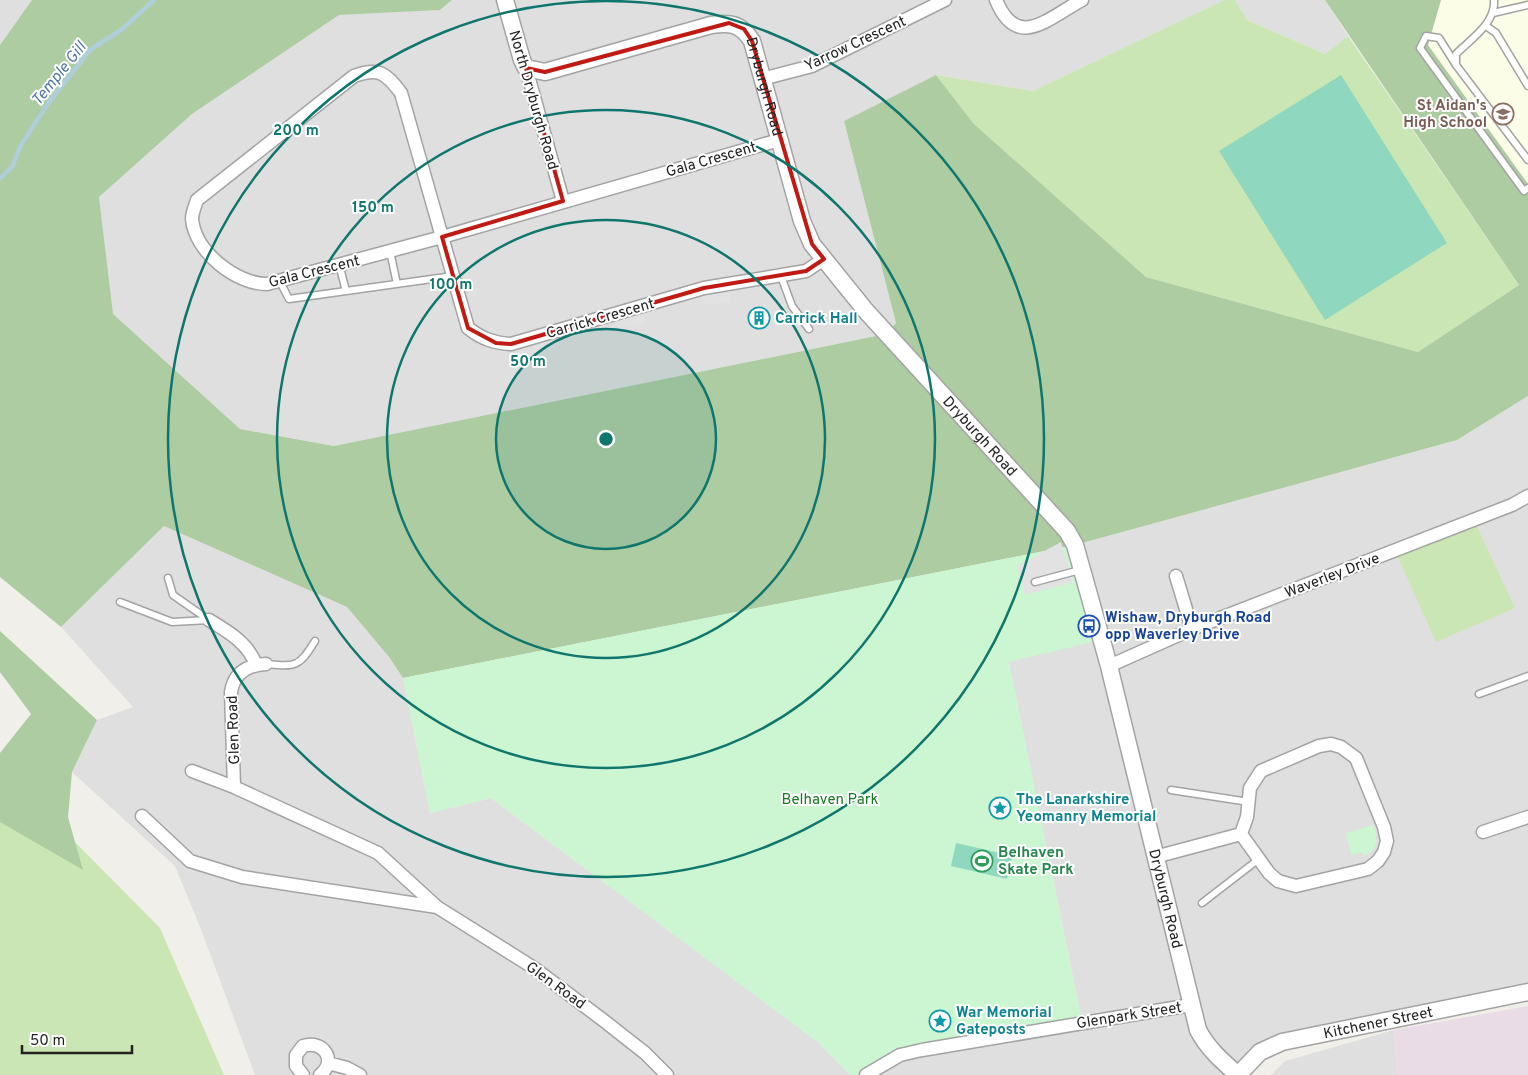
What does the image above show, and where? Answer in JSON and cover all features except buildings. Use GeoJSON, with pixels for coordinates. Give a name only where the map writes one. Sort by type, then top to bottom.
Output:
{"type":"FeatureCollection","features":[{"type":"Feature","properties":{"kind":"street","name":"North Dryburgh Road"},"geometry":{"type":"LineString","coordinates":[[505,0],[564,201]]}},
{"type":"Feature","properties":{"kind":"street","name":"Yarrow Crescent"},"geometry":{"type":"LineString","coordinates":[[762,79],[812,66],[945,0]]}},
{"type":"Feature","properties":{"kind":"street"},"geometry":{"type":"LineString","coordinates":[[996,0],[1002,16],[1014,27],[1028,29],[1082,0]]}},
{"type":"Feature","properties":{"kind":"street","name":"Dryburgh Road"},"geometry":{"type":"LineString","coordinates":[[526,68],[546,72],[711,25],[730,22],[744,29],[752,41],[802,221],[812,244],[886,334],[1067,531],[1075,545],[1109,666],[1198,1030],[1205,1043],[1217,1057],[1238,1075]]}},
{"type":"Feature","properties":{"kind":"street","name":"Gala Crescent"},"geometry":{"type":"LineString","coordinates":[[442,238],[402,93],[392,80],[381,72],[367,72],[354,76],[197,200],[192,218],[197,238],[206,252],[241,279],[254,284],[279,280],[442,238],[779,140]]}},
{"type":"Feature","properties":{"kind":"street","name":"Carrick Crescent"},"geometry":{"type":"LineString","coordinates":[[442,238],[468,328],[479,337],[496,343],[511,344],[704,288],[806,271],[824,259]]}},
{"type":"Feature","properties":{"kind":"street","name":"Waverley Drive"},"geometry":{"type":"LineString","coordinates":[[1109,666],[1192,629],[1497,511],[1528,496]]}},
{"type":"Feature","properties":{"kind":"street"},"geometry":{"type":"LineString","coordinates":[[1176,576],[1192,629]]}},
{"type":"Feature","properties":{"kind":"street"},"geometry":{"type":"LineString","coordinates":[[209,620],[230,633],[251,651],[261,665]]}},
{"type":"Feature","properties":{"kind":"street","name":"Glen Road"},"geometry":{"type":"LineString","coordinates":[[234,787],[230,692],[233,681],[240,672],[261,665]]}},
{"type":"Feature","properties":{"kind":"street"},"geometry":{"type":"LineString","coordinates":[[1331,744],[1342,747],[1356,758],[1384,827],[1387,841],[1384,852],[1368,870],[1296,886],[1278,881],[1241,834],[1247,817],[1250,788],[1254,779],[1269,766],[1318,746],[1331,744]]}},
{"type":"Feature","properties":{"kind":"street","name":"Glen Road"},"geometry":{"type":"LineString","coordinates":[[192,771],[234,787],[378,852],[437,906],[534,968],[604,1020],[645,1053],[667,1075]]}},
{"type":"Feature","properties":{"kind":"street","name":"Glen Road"},"geometry":{"type":"LineString","coordinates":[[142,816],[190,861],[242,877],[437,906]]}},
{"type":"Feature","properties":{"kind":"street"},"geometry":{"type":"LineString","coordinates":[[1483,832],[1528,817]]}},
{"type":"Feature","properties":{"kind":"street"},"geometry":{"type":"LineString","coordinates":[[1155,857],[1241,834]]}},
{"type":"Feature","properties":{"kind":"street","name":"Kitchener Street"},"geometry":{"type":"LineString","coordinates":[[1238,1075],[1260,1052],[1282,1042],[1528,992]]}},
{"type":"Feature","properties":{"kind":"street","name":"Glenpark Street"},"geometry":{"type":"LineString","coordinates":[[866,1075],[900,1055],[922,1050],[1191,1004]]}},
{"type":"Feature","properties":{"kind":"street"},"geometry":{"type":"LineString","coordinates":[[303,1075],[298,1070],[295,1060],[303,1046],[314,1044],[320,1045],[328,1054],[326,1070],[320,1075]]}},
{"type":"Feature","properties":{"kind":"street"},"geometry":{"type":"LineString","coordinates":[[328,1063],[347,1068],[360,1075]]}},
{"type":"Feature","properties":{"kind":"lane"},"geometry":{"type":"LineString","coordinates":[[1456,65],[1456,54],[1486,26],[1493,13],[1494,0]]}},
{"type":"Feature","properties":{"kind":"lane"},"geometry":{"type":"LineString","coordinates":[[1493,13],[1528,5]]}},
{"type":"Feature","properties":{"kind":"lane"},"geometry":{"type":"LineString","coordinates":[[1486,26],[1496,32],[1528,86]]}},
{"type":"Feature","properties":{"kind":"lane"},"geometry":{"type":"LineString","coordinates":[[1528,160],[1456,65],[1439,38],[1426,36],[1420,48],[1524,191],[1528,188]]}},
{"type":"Feature","properties":{"kind":"lane"},"geometry":{"type":"LineString","coordinates":[[390,251],[397,284]]}},
{"type":"Feature","properties":{"kind":"lane"},"geometry":{"type":"LineString","coordinates":[[339,264],[346,291]]}},
{"type":"Feature","properties":{"kind":"lane"},"geometry":{"type":"LineString","coordinates":[[279,280],[289,300],[453,276]]}},
{"type":"Feature","properties":{"kind":"lane"},"geometry":{"type":"LineString","coordinates":[[781,276],[792,306],[809,329]]}},
{"type":"Feature","properties":{"kind":"lane"},"geometry":{"type":"LineString","coordinates":[[1035,582],[1081,570]]}},
{"type":"Feature","properties":{"kind":"lane"},"geometry":{"type":"LineString","coordinates":[[168,578],[173,595],[209,620]]}},
{"type":"Feature","properties":{"kind":"lane"},"geometry":{"type":"LineString","coordinates":[[120,602],[172,622],[209,620]]}},
{"type":"Feature","properties":{"kind":"lane"},"geometry":{"type":"LineString","coordinates":[[261,665],[291,667],[304,660],[315,641]]}},
{"type":"Feature","properties":{"kind":"lane"},"geometry":{"type":"LineString","coordinates":[[1479,694],[1528,676]]}},
{"type":"Feature","properties":{"kind":"lane"},"geometry":{"type":"LineString","coordinates":[[1171,790],[1249,802]]}},
{"type":"Feature","properties":{"kind":"lane"},"geometry":{"type":"LineString","coordinates":[[1202,903],[1259,858]]}},
{"type":"Feature","properties":{"kind":"highlighted area"},"geometry":{"type":"Polygon","coordinates":[[[729,23],[744,29],[752,41],[812,244],[824,259],[806,271],[704,288],[511,344],[496,343],[468,328],[442,237],[563,201],[526,68],[545,72],[729,23]]]}},
{"type":"Feature","properties":{"kind":"shaded area"},"geometry":{"type":"Polygon","coordinates":[[[0,0],[32,0],[0,45],[0,0]]]}},
{"type":"Feature","properties":{"kind":"shaded area"},"geometry":{"type":"Polygon","coordinates":[[[452,0],[1224,0],[1033,91],[936,75],[844,121],[896,323],[886,334],[335,446],[240,429],[112,314],[99,197],[192,114],[339,15],[440,10],[452,0]]]}},
{"type":"Feature","properties":{"kind":"shaded area"},"geometry":{"type":"Polygon","coordinates":[[[1235,0],[1325,0],[1348,36],[1325,54],[1247,20],[1235,0]]]}},
{"type":"Feature","properties":{"kind":"shaded area","name":"St Aidan's High School"},"geometry":{"type":"Polygon","coordinates":[[[1441,0],[1528,0],[1528,184],[1428,45],[1441,0]]]}},
{"type":"Feature","properties":{"kind":"shaded area"},"geometry":{"type":"Polygon","coordinates":[[[730,292],[731,302],[703,305],[702,296],[730,292]]]}},
{"type":"Feature","properties":{"kind":"shaded area"},"geometry":{"type":"Polygon","coordinates":[[[643,313],[646,322],[618,329],[616,320],[643,313]]]}},
{"type":"Feature","properties":{"kind":"shaded area"},"geometry":{"type":"Polygon","coordinates":[[[560,336],[562,346],[535,354],[532,343],[560,336]]]}},
{"type":"Feature","properties":{"kind":"shaded area"},"geometry":{"type":"Polygon","coordinates":[[[1528,396],[1528,992],[1282,1042],[1238,1075],[866,1075],[885,1062],[1082,1022],[1009,662],[1075,545],[1457,440],[1528,396]]]}},
{"type":"Feature","properties":{"kind":"shaded area"},"geometry":{"type":"Polygon","coordinates":[[[164,526],[347,607],[389,657],[403,678],[430,813],[491,798],[819,1043],[850,1075],[255,1075],[202,932],[175,866],[72,772],[97,720],[133,707],[61,627],[164,526]]]}},
{"type":"Feature","properties":{"kind":"shaded area"},"geometry":{"type":"Polygon","coordinates":[[[1061,542],[1073,582],[1025,595],[1017,566],[1061,542]]]}},
{"type":"Feature","properties":{"kind":"shaded area"},"geometry":{"type":"Polygon","coordinates":[[[1528,1006],[1528,1075],[1398,1075],[1394,1030],[1528,1006]]]}},
{"type":"Feature","properties":{"kind":"shaded area"},"geometry":{"type":"Polygon","coordinates":[[[1394,1030],[1398,1075],[1271,1075],[1285,1061],[1394,1030]]]}},
{"type":"Feature","properties":{"kind":"green space"},"geometry":{"type":"Polygon","coordinates":[[[32,0],[452,0],[440,10],[339,15],[192,114],[99,197],[113,314],[240,429],[334,446],[886,334],[896,323],[844,121],[936,75],[974,124],[1146,277],[1418,352],[1519,285],[1325,0],[1441,0],[1428,45],[1528,184],[1528,396],[1457,440],[1075,545],[403,678],[389,657],[347,607],[164,526],[61,627],[0,577],[0,45],[32,0]]]}},
{"type":"Feature","properties":{"kind":"green space"},"geometry":{"type":"Polygon","coordinates":[[[1224,0],[1235,0],[1247,20],[1325,54],[1348,36],[1519,285],[1418,352],[1146,277],[974,124],[936,75],[1033,91],[1224,0]]]}},
{"type":"Feature","properties":{"kind":"green space"},"geometry":{"type":"Polygon","coordinates":[[[1341,75],[1447,243],[1325,320],[1219,151],[1341,75]]]}},
{"type":"Feature","properties":{"kind":"green space"},"geometry":{"type":"Polygon","coordinates":[[[1474,520],[1515,608],[1436,642],[1395,551],[1474,520]]]}},
{"type":"Feature","properties":{"kind":"green space","name":"Belhaven Park"},"geometry":{"type":"Polygon","coordinates":[[[1075,545],[1101,640],[1009,662],[1082,1023],[922,1050],[866,1075],[850,1075],[819,1043],[491,798],[430,813],[403,678],[1075,545]]]}},
{"type":"Feature","properties":{"kind":"green space"},"geometry":{"type":"Polygon","coordinates":[[[0,631],[97,720],[72,772],[68,817],[83,870],[0,822],[0,753],[31,714],[0,672],[0,631]]]}},
{"type":"Feature","properties":{"kind":"green space"},"geometry":{"type":"Polygon","coordinates":[[[0,797],[70,837],[160,928],[224,1075],[0,1075],[0,797]]]}},
{"type":"Feature","properties":{"kind":"green space"},"geometry":{"type":"Polygon","coordinates":[[[1373,825],[1376,834],[1375,847],[1364,856],[1362,852],[1351,855],[1346,833],[1373,825]]]}},
{"type":"Feature","properties":{"kind":"green space","name":"Belhaven Skate Park"},"geometry":{"type":"Polygon","coordinates":[[[956,843],[1013,856],[1007,879],[951,866],[956,843]]]}},
{"type":"Feature","properties":{"kind":"waterway","name":"Temple Gill"},"geometry":{"type":"LineString","coordinates":[[0,178],[12,167],[21,145],[47,105],[90,50],[121,30],[154,0]]}},
{"type":"Feature","properties":{"kind":"place","name":"St Aidan's High School"},"geometry":{"type":"Point","coordinates":[1503,114]}},
{"type":"Feature","properties":{"kind":"place","name":"Carrick Hall"},"geometry":{"type":"Point","coordinates":[759,318]}},
{"type":"Feature","properties":{"kind":"place","name":"Wishaw, Dryburgh Road opp Waverley Drive"},"geometry":{"type":"Point","coordinates":[1089,626]}},
{"type":"Feature","properties":{"kind":"place","name":"The Lanarkshire Yeomanry Memorial"},"geometry":{"type":"Point","coordinates":[1000,808]}},
{"type":"Feature","properties":{"kind":"place","name":"Belhaven Skate Park"},"geometry":{"type":"Point","coordinates":[982,861]}},
{"type":"Feature","properties":{"kind":"place","name":"War Memorial Gateposts"},"geometry":{"type":"Point","coordinates":[940,1021]}}]}
